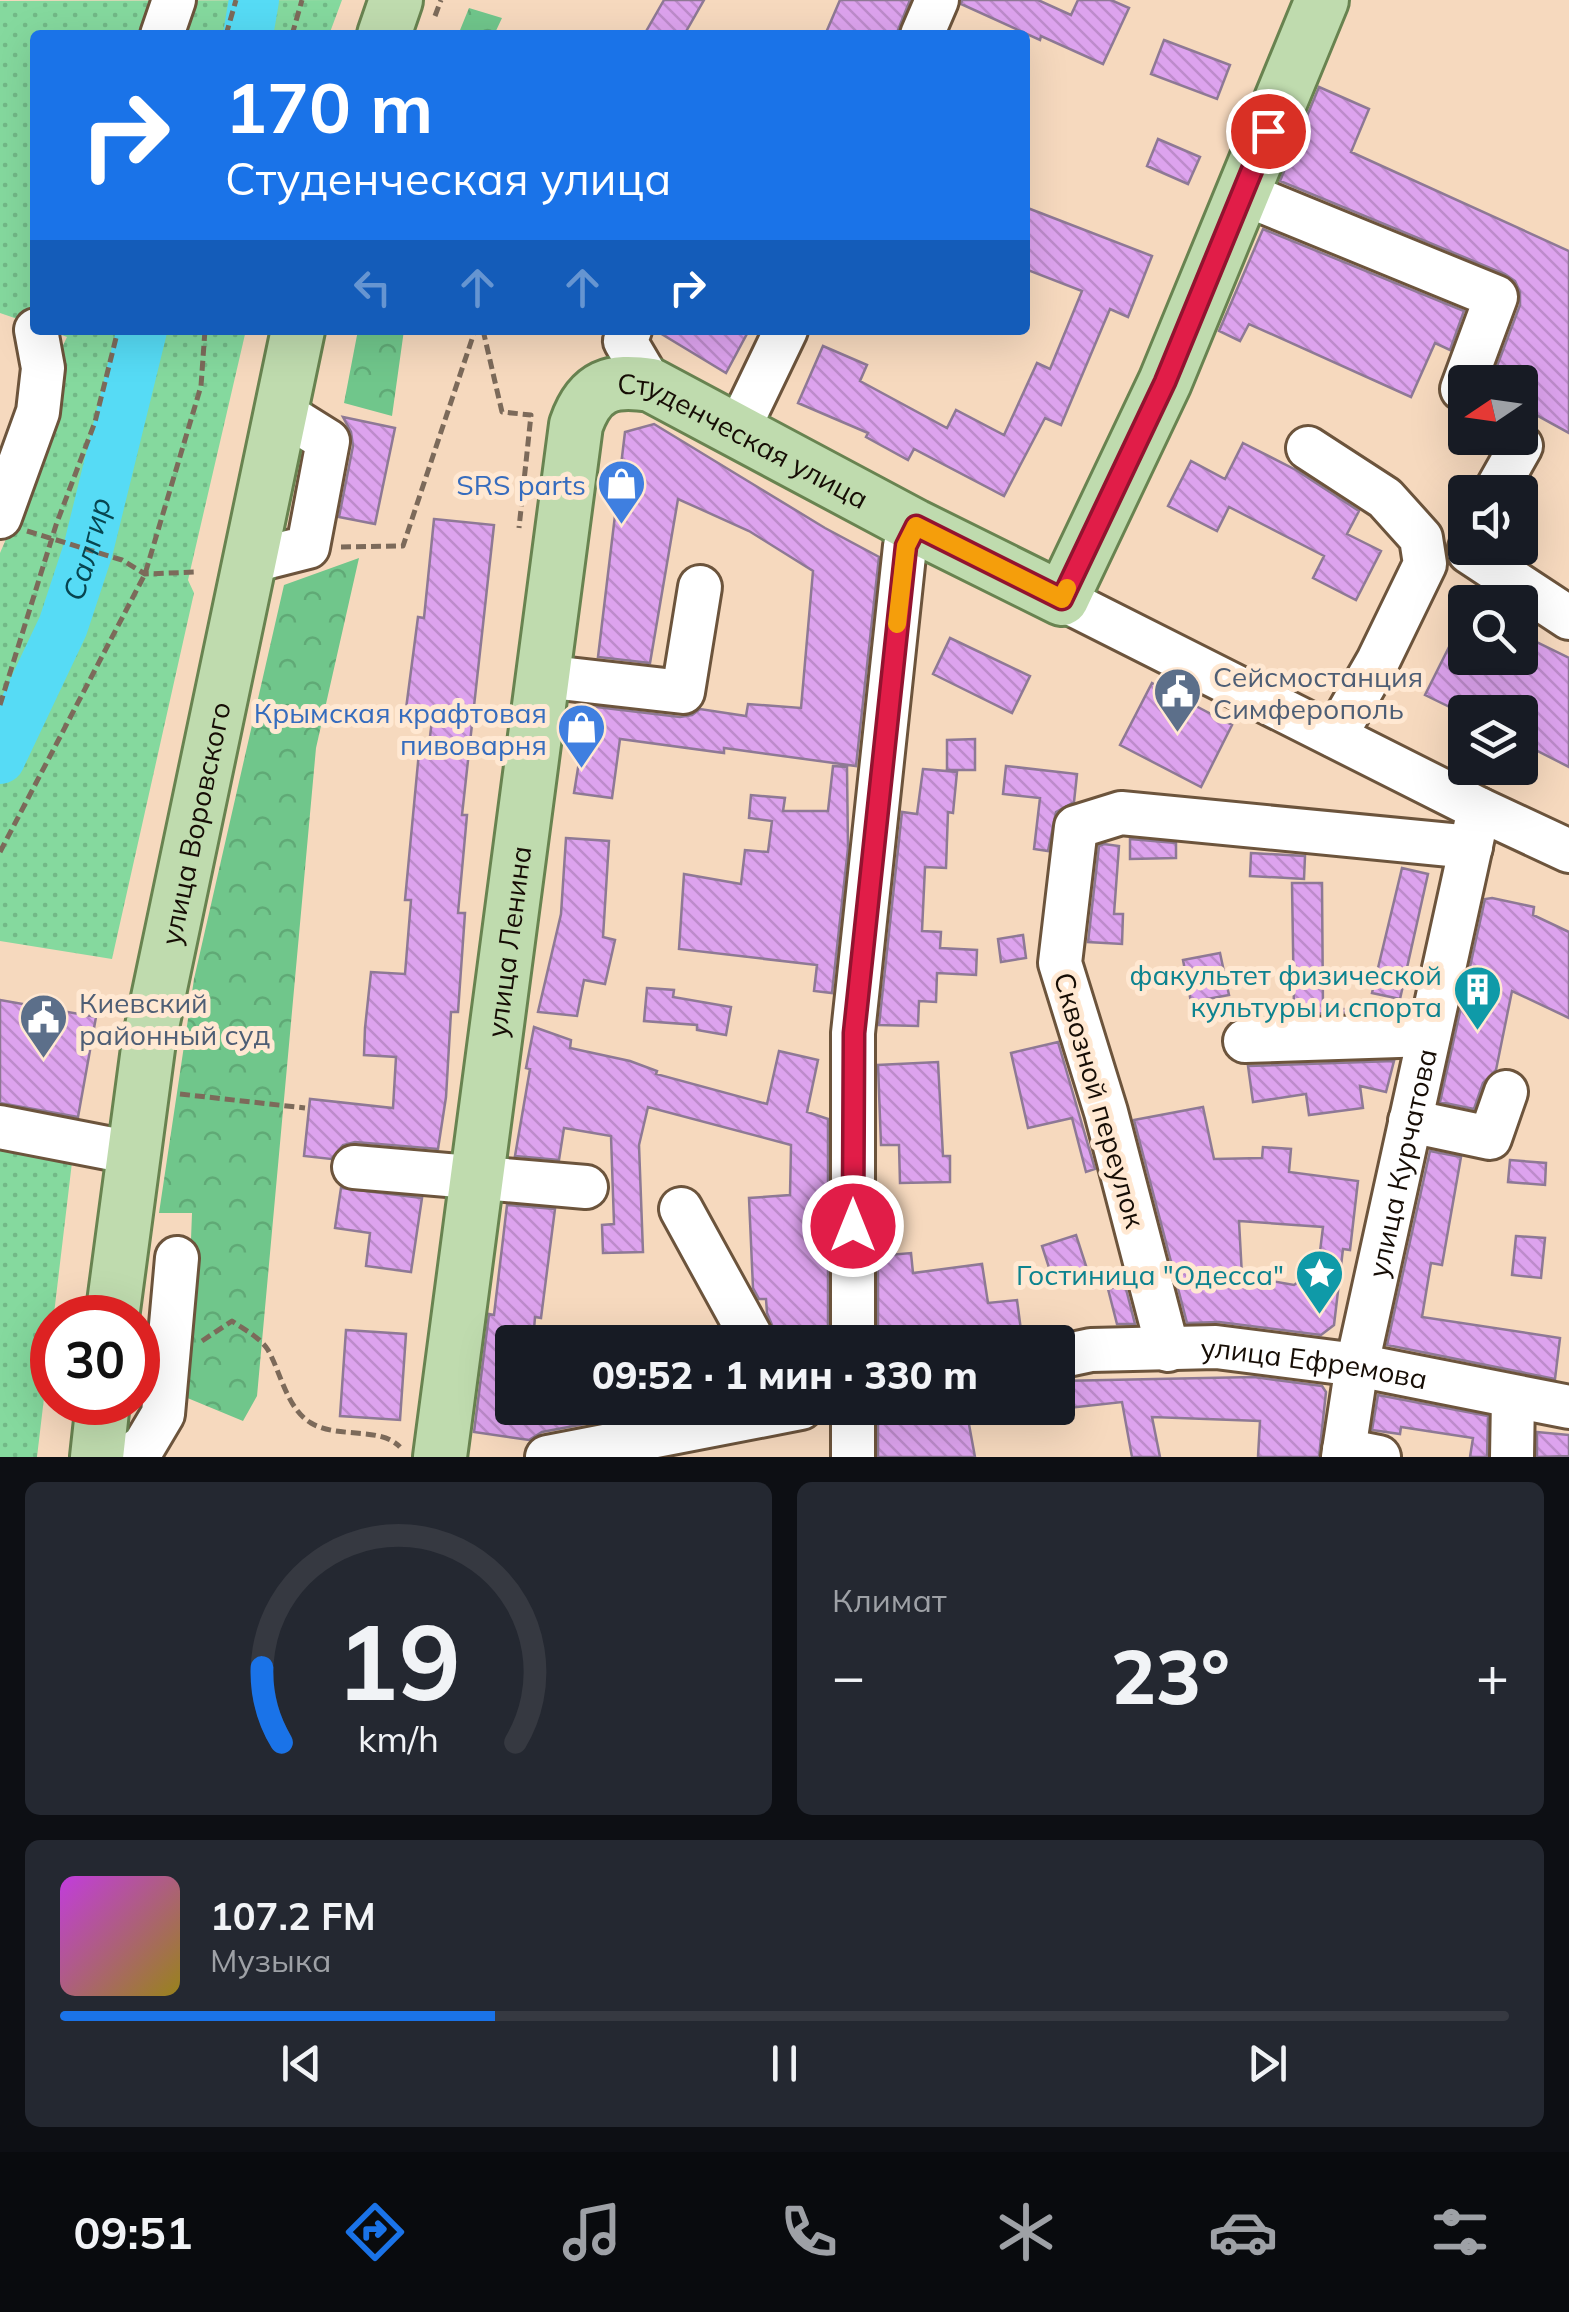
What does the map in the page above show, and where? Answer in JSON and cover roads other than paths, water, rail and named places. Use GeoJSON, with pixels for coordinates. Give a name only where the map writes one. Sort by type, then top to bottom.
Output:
{"type":"FeatureCollection","features":[{"type":"Feature","properties":{"kind":"main road"},"geometry":{"type":"LineString","coordinates":[[386,30],[396,0]]}},
{"type":"Feature","properties":{"kind":"main road"},"geometry":{"type":"LineString","coordinates":[[1062,599],[1165,382],[1322,0]]}},
{"type":"Feature","properties":{"kind":"main road","name":"улица Воровского"},"geometry":{"type":"LineString","coordinates":[[115,1295],[150,1041],[297,335]]}},
{"type":"Feature","properties":{"kind":"main road","name":"Студенческая улица"},"geometry":{"type":"LineString","coordinates":[[576,426],[582,408],[598,390],[612,383],[651,385],[1062,599]]}},
{"type":"Feature","properties":{"kind":"main road","name":"улица Ленина"},"geometry":{"type":"LineString","coordinates":[[440,1457],[576,426]]}},
{"type":"Feature","properties":{"kind":"street"},"geometry":{"type":"LineString","coordinates":[[164,30],[174,0]]}},
{"type":"Feature","properties":{"kind":"street"},"geometry":{"type":"LineString","coordinates":[[924,30],[936,0]]}},
{"type":"Feature","properties":{"kind":"street"},"geometry":{"type":"LineString","coordinates":[[1242,192],[1496,298],[1471,365]]}},
{"type":"Feature","properties":{"kind":"street"},"geometry":{"type":"LineString","coordinates":[[17,525],[43,368],[24,329]]}},
{"type":"Feature","properties":{"kind":"street"},"geometry":{"type":"LineString","coordinates":[[628,335],[625,341],[651,385]]}},
{"type":"Feature","properties":{"kind":"street"},"geometry":{"type":"LineString","coordinates":[[737,432],[784,335]]}},
{"type":"Feature","properties":{"kind":"street"},"geometry":{"type":"LineString","coordinates":[[250,562],[308,547],[328,441],[280,411]]}},
{"type":"Feature","properties":{"kind":"street"},"geometry":{"type":"LineString","coordinates":[[1308,448],[1386,498],[1421,538],[1424,564],[1378,661],[1335,736]]}},
{"type":"Feature","properties":{"kind":"street"},"geometry":{"type":"LineString","coordinates":[[853,1325],[854,1033],[906,546],[916,526]]}},
{"type":"Feature","properties":{"kind":"street"},"geometry":{"type":"LineString","coordinates":[[1424,564],[1448,557]]}},
{"type":"Feature","properties":{"kind":"street"},"geometry":{"type":"LineString","coordinates":[[1492,565],[1569,618]]}},
{"type":"Feature","properties":{"kind":"street"},"geometry":{"type":"LineString","coordinates":[[542,676],[683,692],[700,587]]}},
{"type":"Feature","properties":{"kind":"street","name":"Студенческая улица"},"geometry":{"type":"LineString","coordinates":[[1062,599],[1335,736],[1475,828],[1569,850]]}},
{"type":"Feature","properties":{"kind":"street","name":"Сквозной переулок"},"geometry":{"type":"LineString","coordinates":[[1168,1350],[1106,1112],[1060,962],[1076,827],[1121,813],[1475,828]]}},
{"type":"Feature","properties":{"kind":"street","name":"улица Курчатова"},"geometry":{"type":"LineString","coordinates":[[1355,1454],[1357,1365],[1475,828]]}},
{"type":"Feature","properties":{"kind":"street"},"geometry":{"type":"LineString","coordinates":[[1245,1041],[1429,1035]]}},
{"type":"Feature","properties":{"kind":"street"},"geometry":{"type":"LineString","coordinates":[[1410,1121],[1490,1138],[1506,1092]]}},
{"type":"Feature","properties":{"kind":"street"},"geometry":{"type":"LineString","coordinates":[[0,1128],[133,1152]]}},
{"type":"Feature","properties":{"kind":"street"},"geometry":{"type":"LineString","coordinates":[[354,1168],[586,1187]]}},
{"type":"Feature","properties":{"kind":"street"},"geometry":{"type":"LineString","coordinates":[[681,1208],[745,1325]]}},
{"type":"Feature","properties":{"kind":"street"},"geometry":{"type":"LineString","coordinates":[[110,1444],[144,1446],[163,1414],[177,1258]]}},
{"type":"Feature","properties":{"kind":"street","name":"улица Ефремова"},"geometry":{"type":"LineString","coordinates":[[1075,1353],[1216,1347],[1357,1365],[1569,1408]]}},
{"type":"Feature","properties":{"kind":"street"},"geometry":{"type":"LineString","coordinates":[[1512,1457],[1513,1397]]}},
{"type":"Feature","properties":{"kind":"street"},"geometry":{"type":"LineString","coordinates":[[546,1457],[704,1425]]}},
{"type":"Feature","properties":{"kind":"street"},"geometry":{"type":"LineString","coordinates":[[853,1425],[853,1457]]}},
{"type":"Feature","properties":{"kind":"waterway","name":"Салгир"},"geometry":{"type":"LineString","coordinates":[[249,30],[254,0]]}},
{"type":"Feature","properties":{"kind":"waterway","name":"Салгир"},"geometry":{"type":"LineString","coordinates":[[0,759],[63,626],[88,550],[141,335]]}},
{"type":"Feature","properties":{"kind":"place","name":"SRS parts"},"geometry":{"type":"Point","coordinates":[621,526]}},
{"type":"Feature","properties":{"kind":"place","name":"Сейсмостанция Симферополь"},"geometry":{"type":"Point","coordinates":[1178,734]}},
{"type":"Feature","properties":{"kind":"place","name":"Крымская крафтовая пивоварня"},"geometry":{"type":"Point","coordinates":[582,770]}},
{"type":"Feature","properties":{"kind":"place","name":"факультет физической культуры и спорта"},"geometry":{"type":"Point","coordinates":[1477,1032]}},
{"type":"Feature","properties":{"kind":"place","name":"Киевский районный суд"},"geometry":{"type":"Point","coordinates":[44,1060]}},
{"type":"Feature","properties":{"kind":"place","name":"Гостиница \"Одесса\""},"geometry":{"type":"Point","coordinates":[1319,1316]}}]}
